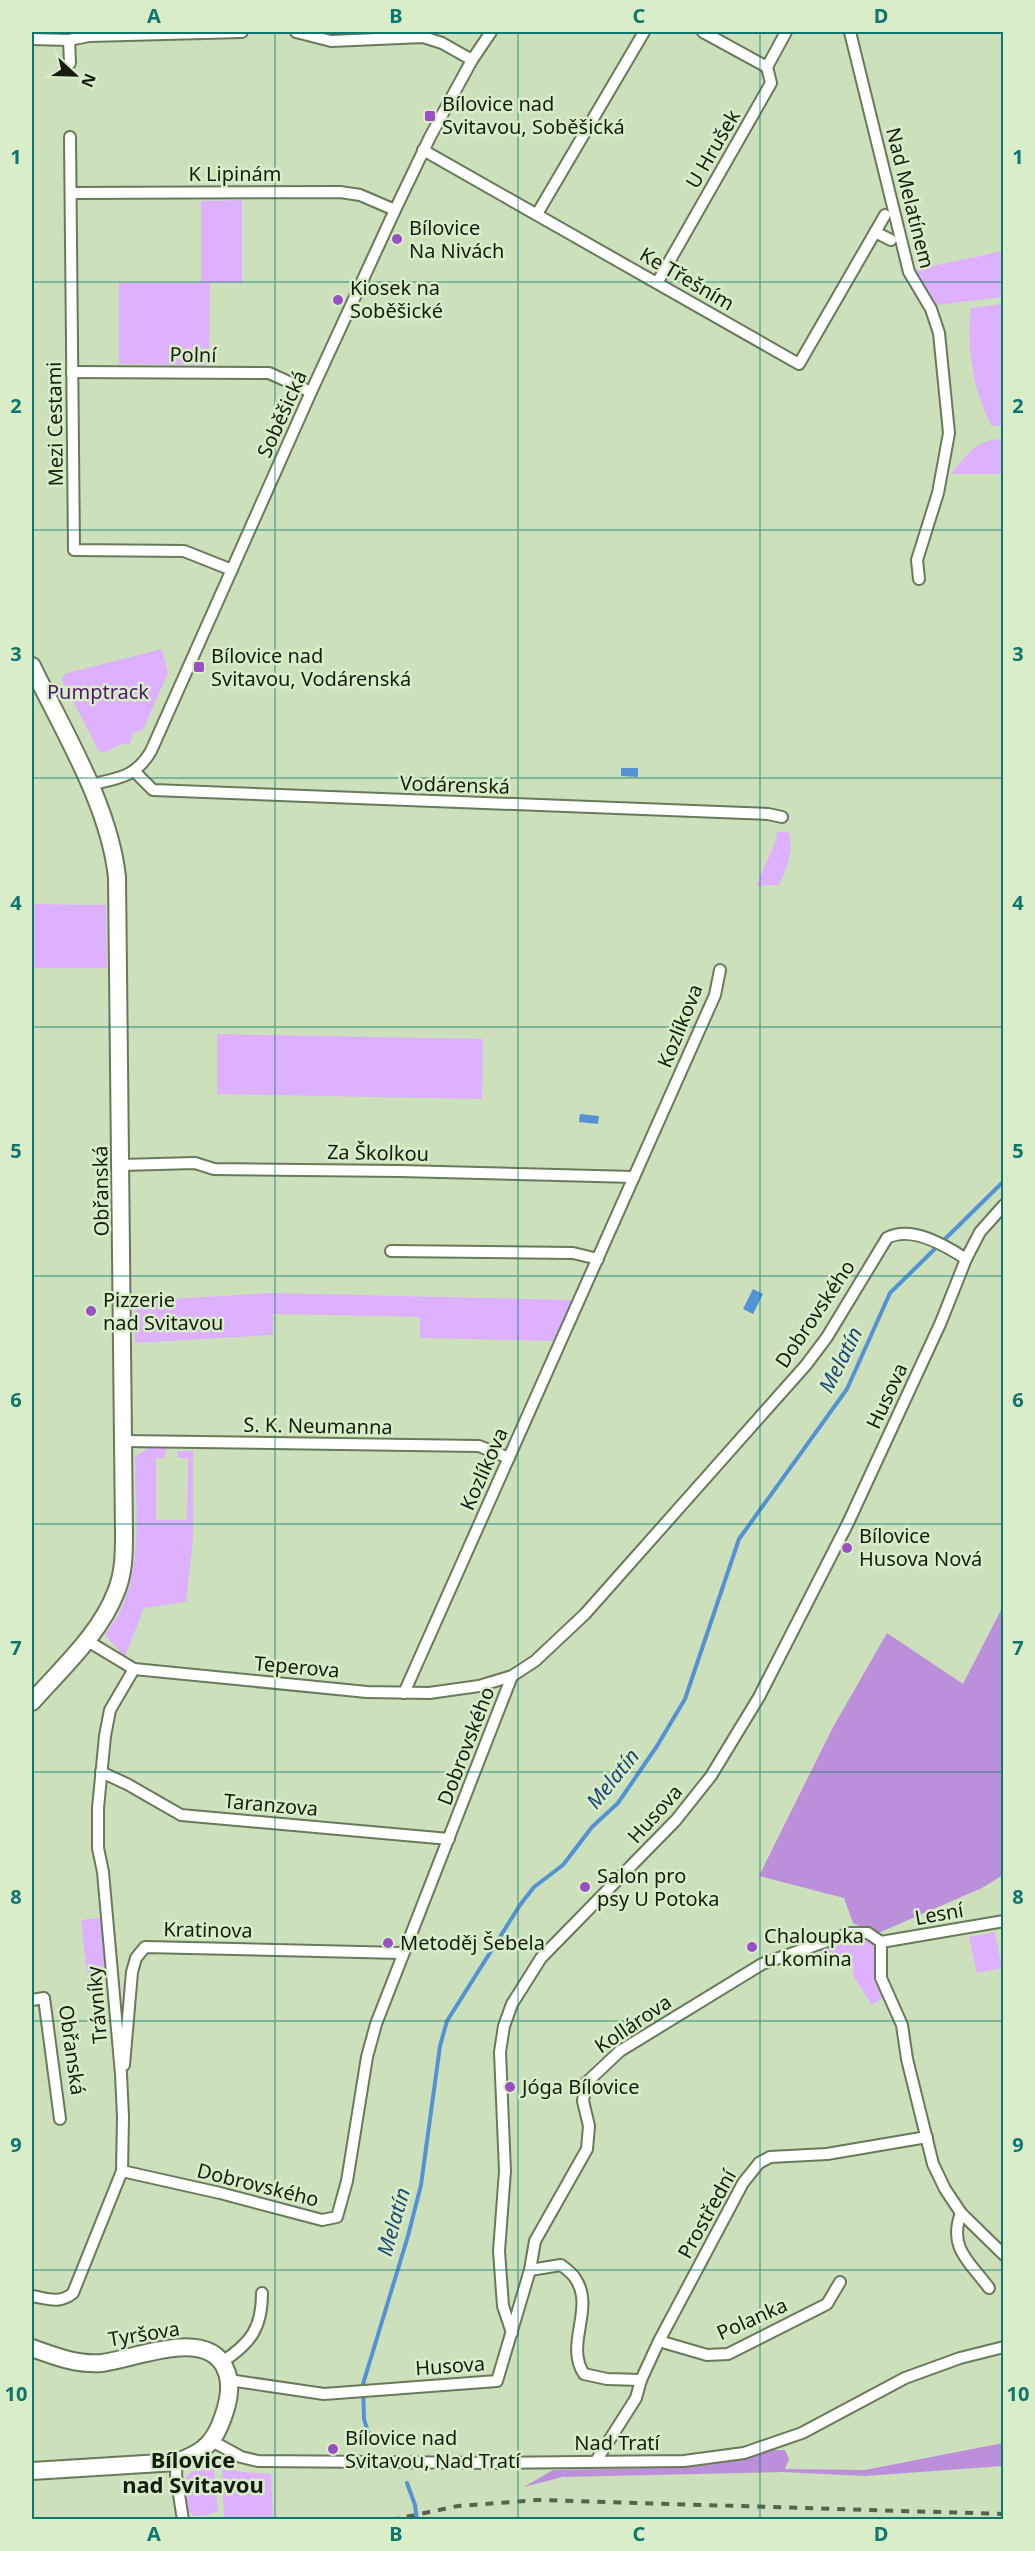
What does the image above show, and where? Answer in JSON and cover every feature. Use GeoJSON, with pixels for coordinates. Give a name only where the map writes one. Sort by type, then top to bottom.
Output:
{"type":"FeatureCollection","features":[{"type":"Feature","properties":{"kind":"main road","name":"Obřanská"},"geometry":{"type":"LineString","coordinates":[[32,666],[89,785],[108,832],[118,884],[124,1558],[120,1579],[107,1611],[86,1640],[32,1702]]}},
{"type":"Feature","properties":{"kind":"main road","name":"Tyršova"},"geometry":{"type":"LineString","coordinates":[[32,2348],[69,2361],[101,2363],[169,2348],[197,2348],[211,2353],[222,2362]]}},
{"type":"Feature","properties":{"kind":"main road"},"geometry":{"type":"LineString","coordinates":[[32,2471],[177,2462],[197,2455],[212,2441],[224,2414],[229,2380],[222,2362]]}},
{"type":"Feature","properties":{"kind":"street"},"geometry":{"type":"LineString","coordinates":[[32,39],[69,40],[89,36],[242,32]]}},
{"type":"Feature","properties":{"kind":"street"},"geometry":{"type":"LineString","coordinates":[[296,32],[331,41],[423,37],[442,43],[472,60]]}},
{"type":"Feature","properties":{"kind":"street","name":"Soběšická"},"geometry":{"type":"LineString","coordinates":[[135,772],[148,757],[161,731],[311,392],[423,150],[472,60],[491,32]]}},
{"type":"Feature","properties":{"kind":"street"},"geometry":{"type":"LineString","coordinates":[[537,214],[644,32]]}},
{"type":"Feature","properties":{"kind":"street"},"geometry":{"type":"LineString","coordinates":[[704,32],[767,67]]}},
{"type":"Feature","properties":{"kind":"street","name":"U Hrušek"},"geometry":{"type":"LineString","coordinates":[[657,283],[771,83],[767,67],[786,32]]}},
{"type":"Feature","properties":{"kind":"street","name":"Nad Melatínem"},"geometry":{"type":"LineString","coordinates":[[850,32],[909,272],[931,309],[939,333],[949,433],[941,483],[917,560],[919,579]]}},
{"type":"Feature","properties":{"kind":"street"},"geometry":{"type":"LineString","coordinates":[[69,40],[70,63]]}},
{"type":"Feature","properties":{"kind":"street","name":"Mezi Cestami"},"geometry":{"type":"LineString","coordinates":[[70,137],[74,550],[184,551],[232,570]]}},
{"type":"Feature","properties":{"kind":"street","name":"Ke Třešním"},"geometry":{"type":"LineString","coordinates":[[423,150],[799,364],[885,215]]}},
{"type":"Feature","properties":{"kind":"street","name":"K Lipinám"},"geometry":{"type":"LineString","coordinates":[[71,193],[340,192],[360,195],[395,210]]}},
{"type":"Feature","properties":{"kind":"street"},"geometry":{"type":"LineString","coordinates":[[875,232],[891,240]]}},
{"type":"Feature","properties":{"kind":"street","name":"Polní"},"geometry":{"type":"LineString","coordinates":[[72,372],[269,373],[311,392]]}},
{"type":"Feature","properties":{"kind":"street"},"geometry":{"type":"LineString","coordinates":[[89,785],[135,772]]}},
{"type":"Feature","properties":{"kind":"street","name":"Vodárenská"},"geometry":{"type":"LineString","coordinates":[[135,772],[153,790],[359,800],[670,809],[768,814],[782,817]]}},
{"type":"Feature","properties":{"kind":"street","name":"Kozlíkova"},"geometry":{"type":"LineString","coordinates":[[404,1693],[715,995],[720,970]]}},
{"type":"Feature","properties":{"kind":"street","name":"Za Školkou"},"geometry":{"type":"LineString","coordinates":[[121,1165],[195,1163],[214,1169],[400,1171],[634,1178]]}},
{"type":"Feature","properties":{"kind":"street","name":"Husova"},"geometry":{"type":"LineString","coordinates":[[229,2380],[324,2394],[498,2381],[512,2333],[503,2306],[499,2251],[505,2170],[500,2099],[500,2052],[504,2026],[512,2004],[529,1974],[547,1952],[689,1805],[711,1776],[748,1717],[848,1523],[941,1322],[966,1259],[980,1232],[1004,1205]]}},
{"type":"Feature","properties":{"kind":"street","name":"Dobrovského"},"geometry":{"type":"LineString","coordinates":[[122,2171],[220,2193],[322,2220],[338,2217],[347,2181],[367,2057],[376,2024],[512,1676],[535,1661],[585,1614],[806,1365],[827,1337],[887,1238],[896,1233],[907,1233],[947,1246],[966,1259]]}},
{"type":"Feature","properties":{"kind":"street"},"geometry":{"type":"LineString","coordinates":[[391,1251],[573,1253],[598,1259]]}},
{"type":"Feature","properties":{"kind":"street","name":"S. K. Neumanna"},"geometry":{"type":"LineString","coordinates":[[123,1441],[479,1446],[509,1458]]}},
{"type":"Feature","properties":{"kind":"street","name":"Teperova"},"geometry":{"type":"LineString","coordinates":[[86,1640],[134,1669],[367,1692],[429,1693],[479,1686],[512,1676]]}},
{"type":"Feature","properties":{"kind":"street","name":"Trávníky"},"geometry":{"type":"LineString","coordinates":[[32,2296],[57,2301],[74,2293],[122,2171],[121,2074],[103,1872],[98,1848],[101,1772],[110,1710],[134,1669]]}},
{"type":"Feature","properties":{"kind":"street","name":"Taranzova"},"geometry":{"type":"LineString","coordinates":[[101,1772],[128,1784],[181,1815],[449,1839]]}},
{"type":"Feature","properties":{"kind":"street","name":"Lesní"},"geometry":{"type":"LineString","coordinates":[[881,1942],[1004,1921]]}},
{"type":"Feature","properties":{"kind":"street","name":"Kollárova"},"geometry":{"type":"LineString","coordinates":[[512,2333],[530,2270],[535,2241],[587,2149],[589,2126],[583,2100],[586,2083],[599,2069],[620,2051],[762,1964],[850,1933],[868,1933],[881,1942]]}},
{"type":"Feature","properties":{"kind":"street"},"geometry":{"type":"LineString","coordinates":[[881,1942],[881,1978],[902,2025],[907,2059],[933,2164],[945,2189],[961,2213],[1004,2255]]}},
{"type":"Feature","properties":{"kind":"street","name":"Kratinova"},"geometry":{"type":"LineString","coordinates":[[121,2074],[126,2056],[132,1972],[136,1958],[145,1947],[402,1953]]}},
{"type":"Feature","properties":{"kind":"street","name":"Obřanská"},"geometry":{"type":"LineString","coordinates":[[32,2000],[44,1998],[60,2119]]}},
{"type":"Feature","properties":{"kind":"street","name":"Prostřední"},"geometry":{"type":"LineString","coordinates":[[659,2341],[742,2183],[759,2163],[770,2157],[826,2154],[927,2137]]}},
{"type":"Feature","properties":{"kind":"street"},"geometry":{"type":"LineString","coordinates":[[961,2213],[956,2227],[957,2246],[989,2288]]}},
{"type":"Feature","properties":{"kind":"street"},"geometry":{"type":"LineString","coordinates":[[530,2270],[561,2265],[575,2277],[584,2305],[576,2357],[585,2374],[607,2379],[641,2380]]}},
{"type":"Feature","properties":{"kind":"street","name":"Polanka"},"geometry":{"type":"LineString","coordinates":[[659,2341],[707,2355],[728,2354],[827,2304],[840,2282]]}},
{"type":"Feature","properties":{"kind":"street"},"geometry":{"type":"LineString","coordinates":[[222,2362],[249,2342],[261,2317],[262,2293]]}},
{"type":"Feature","properties":{"kind":"street"},"geometry":{"type":"LineString","coordinates":[[596,2461],[636,2398],[641,2380],[659,2341]]}},
{"type":"Feature","properties":{"kind":"street","name":"Nad Tratí"},"geometry":{"type":"LineString","coordinates":[[212,2441],[241,2457],[258,2461],[684,2461],[744,2453],[802,2433],[905,2378],[960,2358],[1004,2347]]}},
{"type":"Feature","properties":{"kind":"street"},"geometry":{"type":"LineString","coordinates":[[177,2462],[176,2475],[183,2520]]}},
{"type":"Feature","properties":{"kind":"green space"},"geometry":{"type":"Polygon","coordinates":[[[242,200],[242,283],[210,283],[209,365],[119,364],[119,283],[201,283],[201,201],[242,200]]]}},
{"type":"Feature","properties":{"kind":"green space"},"geometry":{"type":"Polygon","coordinates":[[[1003,251],[1003,297],[936,305],[914,270],[1003,251]]]}},
{"type":"Feature","properties":{"kind":"green space"},"geometry":{"type":"Polygon","coordinates":[[[1004,304],[1003,427],[991,425],[985,412],[975,383],[969,338],[971,308],[1004,304]]]}},
{"type":"Feature","properties":{"kind":"green space"},"geometry":{"type":"Polygon","coordinates":[[[1003,439],[1003,474],[951,474],[973,449],[986,442],[1003,439]]]}},
{"type":"Feature","properties":{"kind":"green space","name":"Pumptrack"},"geometry":{"type":"Polygon","coordinates":[[[162,649],[168,673],[143,730],[133,733],[130,744],[122,744],[103,753],[99,751],[62,680],[64,674],[162,649]]]}},
{"type":"Feature","properties":{"kind":"green space"},"geometry":{"type":"Polygon","coordinates":[[[777,832],[789,832],[790,853],[785,872],[779,885],[756,886],[776,840],[777,832]]]}},
{"type":"Feature","properties":{"kind":"green space"},"geometry":{"type":"Polygon","coordinates":[[[32,904],[106,905],[107,968],[32,968],[32,904]]]}},
{"type":"Feature","properties":{"kind":"green space"},"geometry":{"type":"Polygon","coordinates":[[[217,1034],[483,1039],[482,1099],[217,1094],[217,1034]]]}},
{"type":"Feature","properties":{"kind":"green space"},"geometry":{"type":"Polygon","coordinates":[[[271,1293],[572,1300],[554,1341],[420,1338],[420,1317],[273,1314],[273,1335],[135,1343],[134,1301],[271,1293]]]}},
{"type":"Feature","properties":{"kind":"green space"},"geometry":{"type":"Polygon","coordinates":[[[148,1448],[166,1448],[165,1458],[156,1458],[156,1520],[187,1520],[188,1458],[178,1458],[177,1451],[193,1451],[193,1538],[186,1602],[144,1608],[125,1657],[105,1635],[120,1611],[130,1585],[136,1530],[135,1457],[148,1448]]]}},
{"type":"Feature","properties":{"kind":"green space"},"geometry":{"type":"Polygon","coordinates":[[[102,1918],[108,1971],[87,1973],[81,1920],[102,1918]]]}},
{"type":"Feature","properties":{"kind":"green space"},"geometry":{"type":"Polygon","coordinates":[[[995,1932],[1002,1968],[977,1973],[969,1937],[995,1932]]]}},
{"type":"Feature","properties":{"kind":"green space"},"geometry":{"type":"Polygon","coordinates":[[[853,1938],[870,1941],[874,1945],[875,1980],[883,1998],[872,2005],[854,1977],[850,1953],[825,1962],[819,1948],[853,1938]]]}},
{"type":"Feature","properties":{"kind":"green space"},"geometry":{"type":"Polygon","coordinates":[[[222,2465],[242,2472],[271,2474],[273,2519],[224,2519],[222,2465]]]}},
{"type":"Feature","properties":{"kind":"green space"},"geometry":{"type":"Polygon","coordinates":[[[214,2467],[218,2510],[209,2515],[195,2516],[188,2511],[182,2482],[186,2482],[186,2477],[191,2472],[214,2467]]]}},
{"type":"Feature","properties":{"kind":"shaded area"},"geometry":{"type":"Polygon","coordinates":[[[1003,1578],[1003,1875],[982,1888],[876,1934],[853,1923],[844,1898],[759,1876],[832,1729],[887,1633],[963,1684],[1001,1610],[1003,1578]]]}},
{"type":"Feature","properties":{"kind":"shaded area"},"geometry":{"type":"Polygon","coordinates":[[[1003,2443],[1003,2466],[865,2476],[783,2472],[562,2477],[524,2487],[553,2470],[714,2464],[773,2450],[785,2450],[789,2459],[785,2469],[865,2470],[1003,2443]]]}},
{"type":"Feature","properties":{"kind":"water"},"geometry":{"type":"Polygon","coordinates":[[[621,768],[638,768],[638,777],[621,776],[621,768]]]}},
{"type":"Feature","properties":{"kind":"water"},"geometry":{"type":"Polygon","coordinates":[[[580,1114],[599,1116],[598,1124],[579,1122],[580,1114]]]}},
{"type":"Feature","properties":{"kind":"water"},"geometry":{"type":"Polygon","coordinates":[[[753,1289],[763,1294],[753,1314],[743,1309],[753,1289]]]}},
{"type":"Feature","properties":{"kind":"waterway","name":"Melatín"},"geometry":{"type":"LineString","coordinates":[[371,2442],[364,2419],[363,2384],[421,2185],[440,2046],[447,2021],[520,1905],[534,1887],[563,1865],[592,1827],[618,1803],[657,1746],[685,1699],[739,1539],[847,1389],[890,1293],[1004,1181]]}},
{"type":"Feature","properties":{"kind":"waterway","name":"Melatín"},"geometry":{"type":"LineString","coordinates":[[407,2483],[415,2505],[417,2520]]}},
{"type":"Feature","properties":{"kind":"railway"},"geometry":{"type":"LineString","coordinates":[[391,2520],[458,2506],[538,2500],[1004,2514]]}},
{"type":"Feature","properties":{"kind":"place","name":"Bílovice nad Svitavou, Soběšická"},"geometry":{"type":"Point","coordinates":[430,116]}},
{"type":"Feature","properties":{"kind":"place","name":"Bílovice Na Nivách"},"geometry":{"type":"Point","coordinates":[397,239]}},
{"type":"Feature","properties":{"kind":"place","name":"Kiosek na Soběšické"},"geometry":{"type":"Point","coordinates":[338,300]}},
{"type":"Feature","properties":{"kind":"place","name":"Bílovice nad Svitavou, Vodárenská"},"geometry":{"type":"Point","coordinates":[199,667]}},
{"type":"Feature","properties":{"kind":"place","name":"Pizzerie nad Svitavou"},"geometry":{"type":"Point","coordinates":[91,1311]}},
{"type":"Feature","properties":{"kind":"place","name":"Bílovice Husova Nová"},"geometry":{"type":"Point","coordinates":[847,1548]}},
{"type":"Feature","properties":{"kind":"place","name":"Salon pro psy U Potoka"},"geometry":{"type":"Point","coordinates":[585,1887]}},
{"type":"Feature","properties":{"kind":"place","name":"Metoděj Šebela"},"geometry":{"type":"Point","coordinates":[388,1943]}},
{"type":"Feature","properties":{"kind":"place","name":"Chaloupka u komina"},"geometry":{"type":"Point","coordinates":[752,1947]}},
{"type":"Feature","properties":{"kind":"place","name":"Jóga Bílovice"},"geometry":{"type":"Point","coordinates":[510,2087]}},
{"type":"Feature","properties":{"kind":"place","name":"Bílovice nad Svitavou, Nad Tratí"},"geometry":{"type":"Point","coordinates":[333,2449]}},
{"type":"Feature","properties":{"kind":"district","name":"Bílovice nad Svitavou"},"geometry":{"type":"Point","coordinates":[193,2472]}}]}
